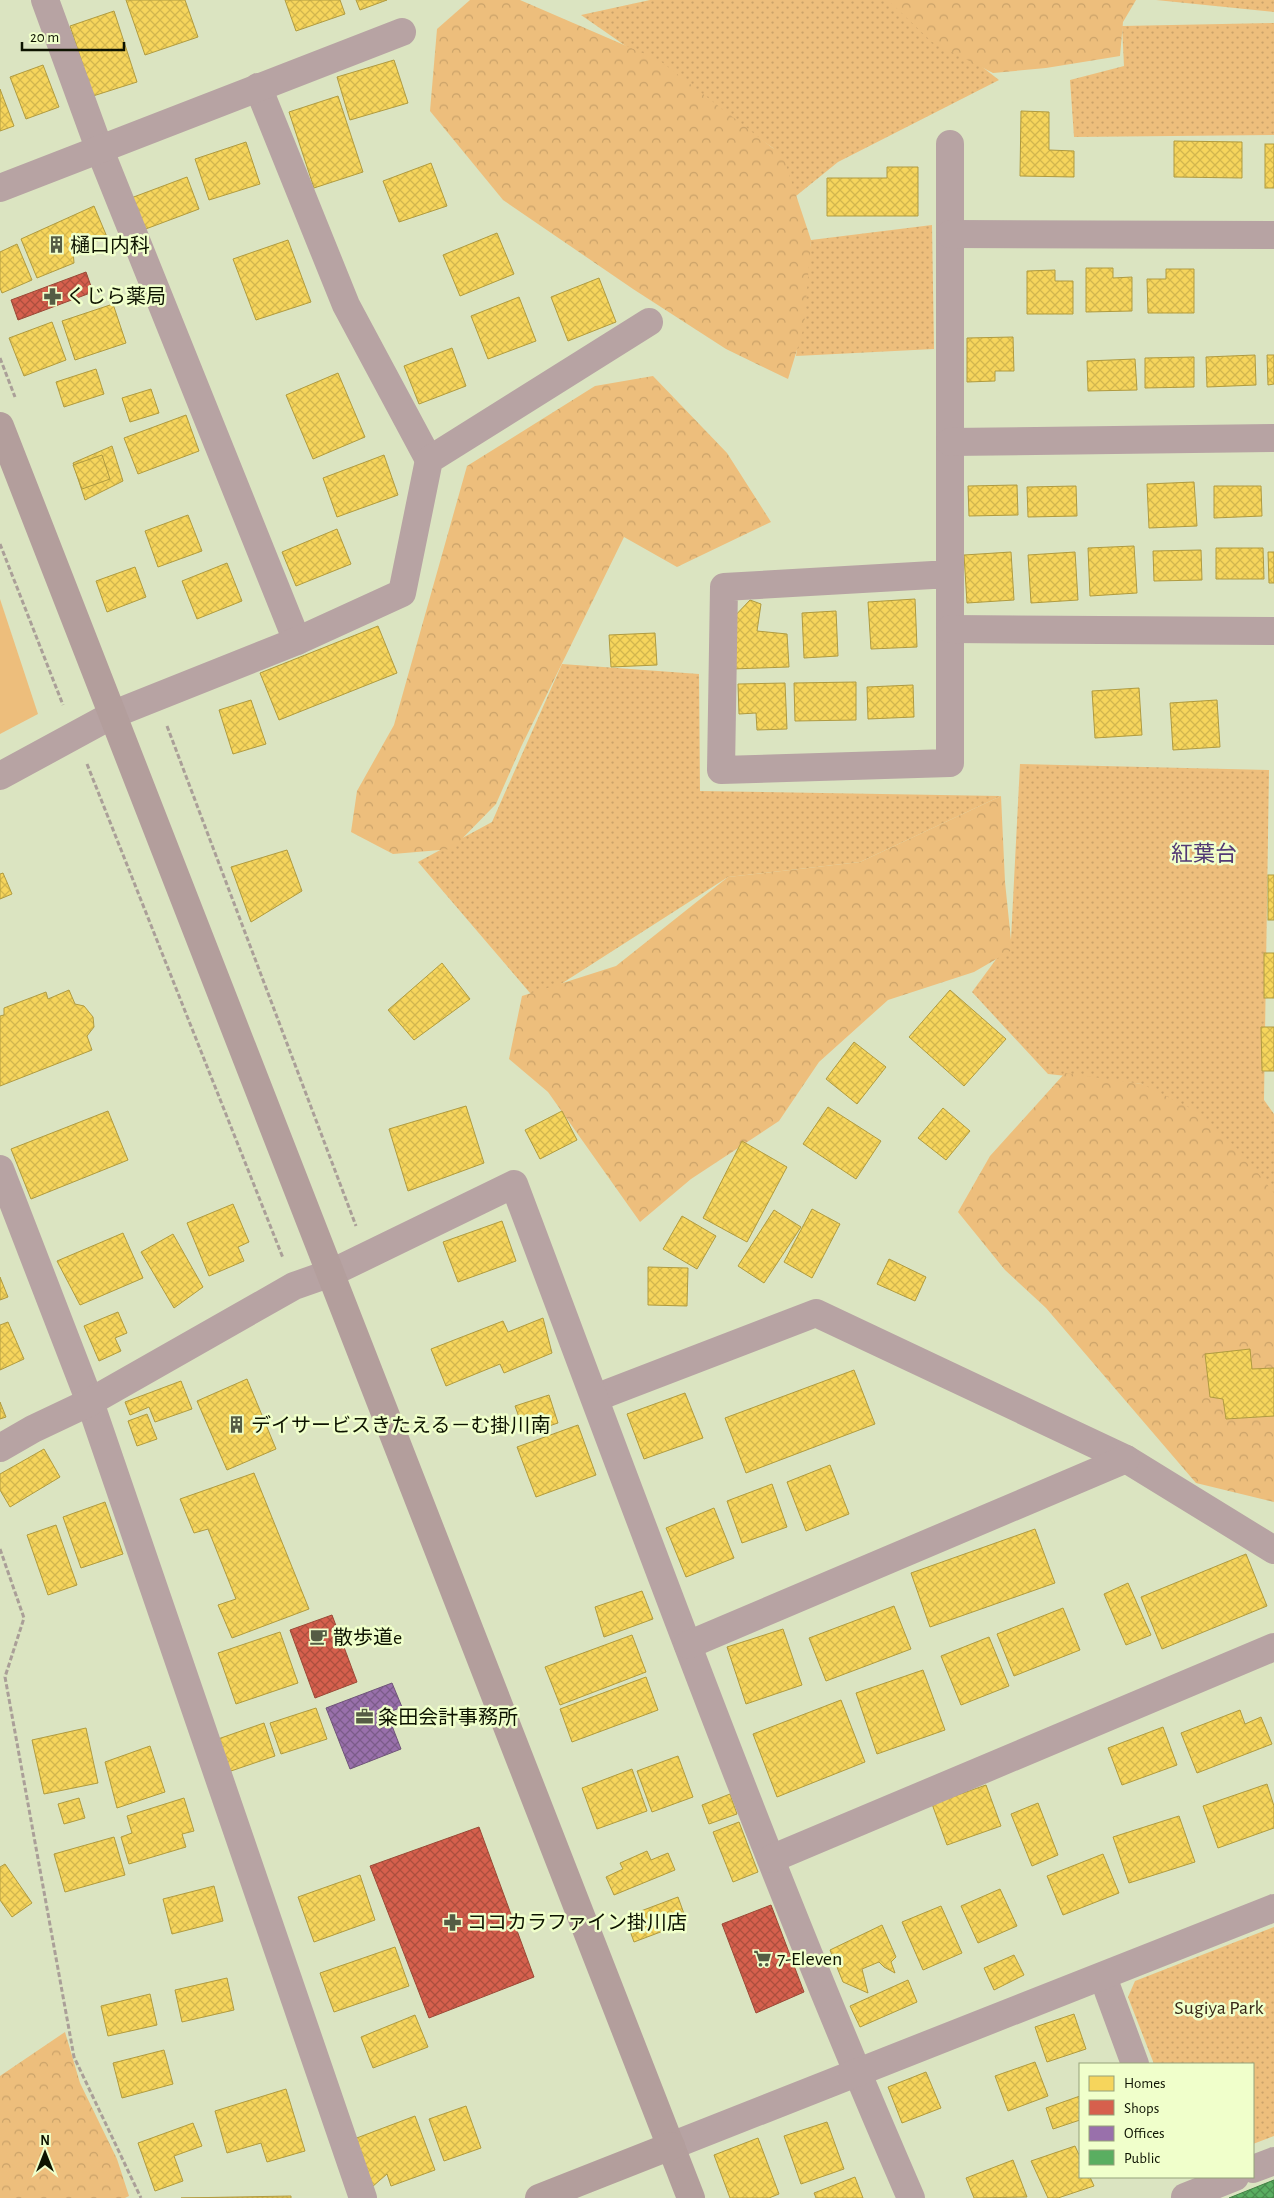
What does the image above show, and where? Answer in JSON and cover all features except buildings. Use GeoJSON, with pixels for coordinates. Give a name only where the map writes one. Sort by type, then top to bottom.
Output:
{"type":"FeatureCollection","features":[{"type":"Feature","properties":{"kind":"street"},"geometry":{"type":"LineString","coordinates":[[45,0],[99,148],[297,641]]}},
{"type":"Feature","properties":{"kind":"street"},"geometry":{"type":"LineString","coordinates":[[0,188],[402,32]]}},
{"type":"Feature","properties":{"kind":"street"},"geometry":{"type":"LineString","coordinates":[[0,776],[114,714],[297,641],[402,593],[429,460],[346,305],[258,87]]}},
{"type":"Feature","properties":{"kind":"street"},"geometry":{"type":"LineString","coordinates":[[950,144],[950,234],[950,442],[950,574],[950,763],[721,770],[724,587],[950,574]]}},
{"type":"Feature","properties":{"kind":"street"},"geometry":{"type":"LineString","coordinates":[[950,234],[1274,235]]}},
{"type":"Feature","properties":{"kind":"street"},"geometry":{"type":"LineString","coordinates":[[429,460],[649,322]]}},
{"type":"Feature","properties":{"kind":"street"},"geometry":{"type":"LineString","coordinates":[[0,426],[114,714],[691,2198]]}},
{"type":"Feature","properties":{"kind":"street"},"geometry":{"type":"LineString","coordinates":[[950,442],[1274,438]]}},
{"type":"Feature","properties":{"kind":"street"},"geometry":{"type":"LineString","coordinates":[[950,629],[1274,631]]}},
{"type":"Feature","properties":{"kind":"street"},"geometry":{"type":"LineString","coordinates":[[0,1169],[90,1402],[363,2198]]}},
{"type":"Feature","properties":{"kind":"street"},"geometry":{"type":"LineString","coordinates":[[0,1448],[33,1428],[90,1402],[294,1286],[331,1273],[514,1184],[771,1859],[856,2071],[912,2198]]}},
{"type":"Feature","properties":{"kind":"street"},"geometry":{"type":"LineString","coordinates":[[595,1398],[816,1313],[1126,1459],[1274,1550]]}},
{"type":"Feature","properties":{"kind":"street"},"geometry":{"type":"LineString","coordinates":[[688,1645],[1126,1459]]}},
{"type":"Feature","properties":{"kind":"street"},"geometry":{"type":"LineString","coordinates":[[771,1859],[1274,1647]]}},
{"type":"Feature","properties":{"kind":"street"},"geometry":{"type":"LineString","coordinates":[[539,2198],[856,2071],[1103,1977],[1274,1908]]}},
{"type":"Feature","properties":{"kind":"street"},"geometry":{"type":"LineString","coordinates":[[1103,1977],[1135,2063]]}},
{"type":"Feature","properties":{"kind":"street"},"geometry":{"type":"LineString","coordinates":[[1254,2170],[1274,2161]]}},
{"type":"Feature","properties":{"kind":"street"},"geometry":{"type":"LineString","coordinates":[[1183,2191],[1231,2178]]}},
{"type":"Feature","properties":{"kind":"path"},"geometry":{"type":"LineString","coordinates":[[0,544],[66,712]]}},
{"type":"Feature","properties":{"kind":"path"},"geometry":{"type":"LineString","coordinates":[[165,721],[360,1236]]}},
{"type":"Feature","properties":{"kind":"path"},"geometry":{"type":"LineString","coordinates":[[85,760],[294,1286]]}},
{"type":"Feature","properties":{"kind":"path"},"geometry":{"type":"LineString","coordinates":[[0,1549],[24,1618],[5,1677],[74,2057],[142,2198]]}},
{"type":"Feature","properties":{"kind":"green space"},"geometry":{"type":"Polygon","coordinates":[[[470,0],[520,0],[659,60],[783,156],[811,240],[804,327],[788,379],[726,349],[633,289],[503,200],[430,111],[437,29],[470,0]]]}},
{"type":"Feature","properties":{"kind":"green space"},"geometry":{"type":"Polygon","coordinates":[[[650,0],[896,0],[999,80],[838,162],[796,196],[773,148],[581,15],[650,0]]]}},
{"type":"Feature","properties":{"kind":"green space"},"geometry":{"type":"Polygon","coordinates":[[[888,0],[1136,0],[1123,22],[1120,56],[1046,68],[993,73],[932,42],[888,0]]]}},
{"type":"Feature","properties":{"kind":"green space"},"geometry":{"type":"Polygon","coordinates":[[[1156,0],[1274,0],[1274,12],[1156,0]]]}},
{"type":"Feature","properties":{"kind":"green space"},"geometry":{"type":"Polygon","coordinates":[[[1274,23],[1274,135],[1074,137],[1070,80],[1124,66],[1122,26],[1274,23]]]}},
{"type":"Feature","properties":{"kind":"green space"},"geometry":{"type":"Polygon","coordinates":[[[932,225],[934,349],[796,356],[811,240],[932,225]]]}},
{"type":"Feature","properties":{"kind":"green space"},"geometry":{"type":"Polygon","coordinates":[[[653,376],[727,453],[771,522],[677,567],[624,537],[521,747],[496,804],[452,849],[393,854],[351,832],[357,791],[394,725],[467,466],[595,386],[653,376]]]}},
{"type":"Feature","properties":{"kind":"green space"},"geometry":{"type":"Polygon","coordinates":[[[0,599],[38,714],[0,734],[0,599]]]}},
{"type":"Feature","properties":{"kind":"green space"},"geometry":{"type":"Polygon","coordinates":[[[562,664],[699,674],[700,791],[1001,796],[860,862],[728,877],[536,1000],[418,862],[492,822],[562,664]]]}},
{"type":"Feature","properties":{"kind":"green space"},"geometry":{"type":"Polygon","coordinates":[[[1020,764],[1269,770],[1264,1100],[1274,1114],[1274,1205],[1142,1084],[1048,1074],[972,992],[1011,939],[1020,764]]]}},
{"type":"Feature","properties":{"kind":"green space"},"geometry":{"type":"Polygon","coordinates":[[[1001,796],[1005,882],[1012,950],[974,972],[888,1000],[819,1062],[779,1121],[691,1179],[640,1222],[548,1092],[509,1059],[522,996],[616,966],[728,877],[860,862],[1001,796]]]}},
{"type":"Feature","properties":{"kind":"green space"},"geometry":{"type":"Polygon","coordinates":[[[1065,1073],[1142,1084],[1196,1111],[1242,1153],[1274,1193],[1274,1502],[1196,1483],[1046,1308],[1005,1270],[958,1212],[990,1156],[1065,1073]]]}},
{"type":"Feature","properties":{"kind":"green space","name":"Sugiya Park"},"geometry":{"type":"Polygon","coordinates":[[[1274,1927],[1274,2136],[1254,2144],[1254,2063],[1154,2063],[1128,1997],[1135,1981],[1274,1927]]]}},
{"type":"Feature","properties":{"kind":"green space"},"geometry":{"type":"Polygon","coordinates":[[[65,2032],[80,2083],[117,2159],[129,2196],[125,2198],[0,2198],[0,2076],[65,2032]]]}},
{"type":"Feature","properties":{"kind":"place","name":"樋口内科"},"geometry":{"type":"Point","coordinates":[56,245]}},
{"type":"Feature","properties":{"kind":"place","name":"くじら薬局"},"geometry":{"type":"Point","coordinates":[52,296]}},
{"type":"Feature","properties":{"kind":"place","name":"デイサービスきたえる－む掛川南"},"geometry":{"type":"Point","coordinates":[237,1425]}},
{"type":"Feature","properties":{"kind":"place","name":"散歩道e"},"geometry":{"type":"Point","coordinates":[319,1637]}},
{"type":"Feature","properties":{"kind":"place","name":"粂田会計事務所"},"geometry":{"type":"Point","coordinates":[364,1717]}},
{"type":"Feature","properties":{"kind":"place","name":"ココカラファイン掛川店"},"geometry":{"type":"Point","coordinates":[453,1922]}},
{"type":"Feature","properties":{"kind":"place","name":"7-Eleven"},"geometry":{"type":"Point","coordinates":[763,1958]}},
{"type":"Feature","properties":{"kind":"district","name":"紅葉台"},"geometry":{"type":"Point","coordinates":[1204,853]}}]}
